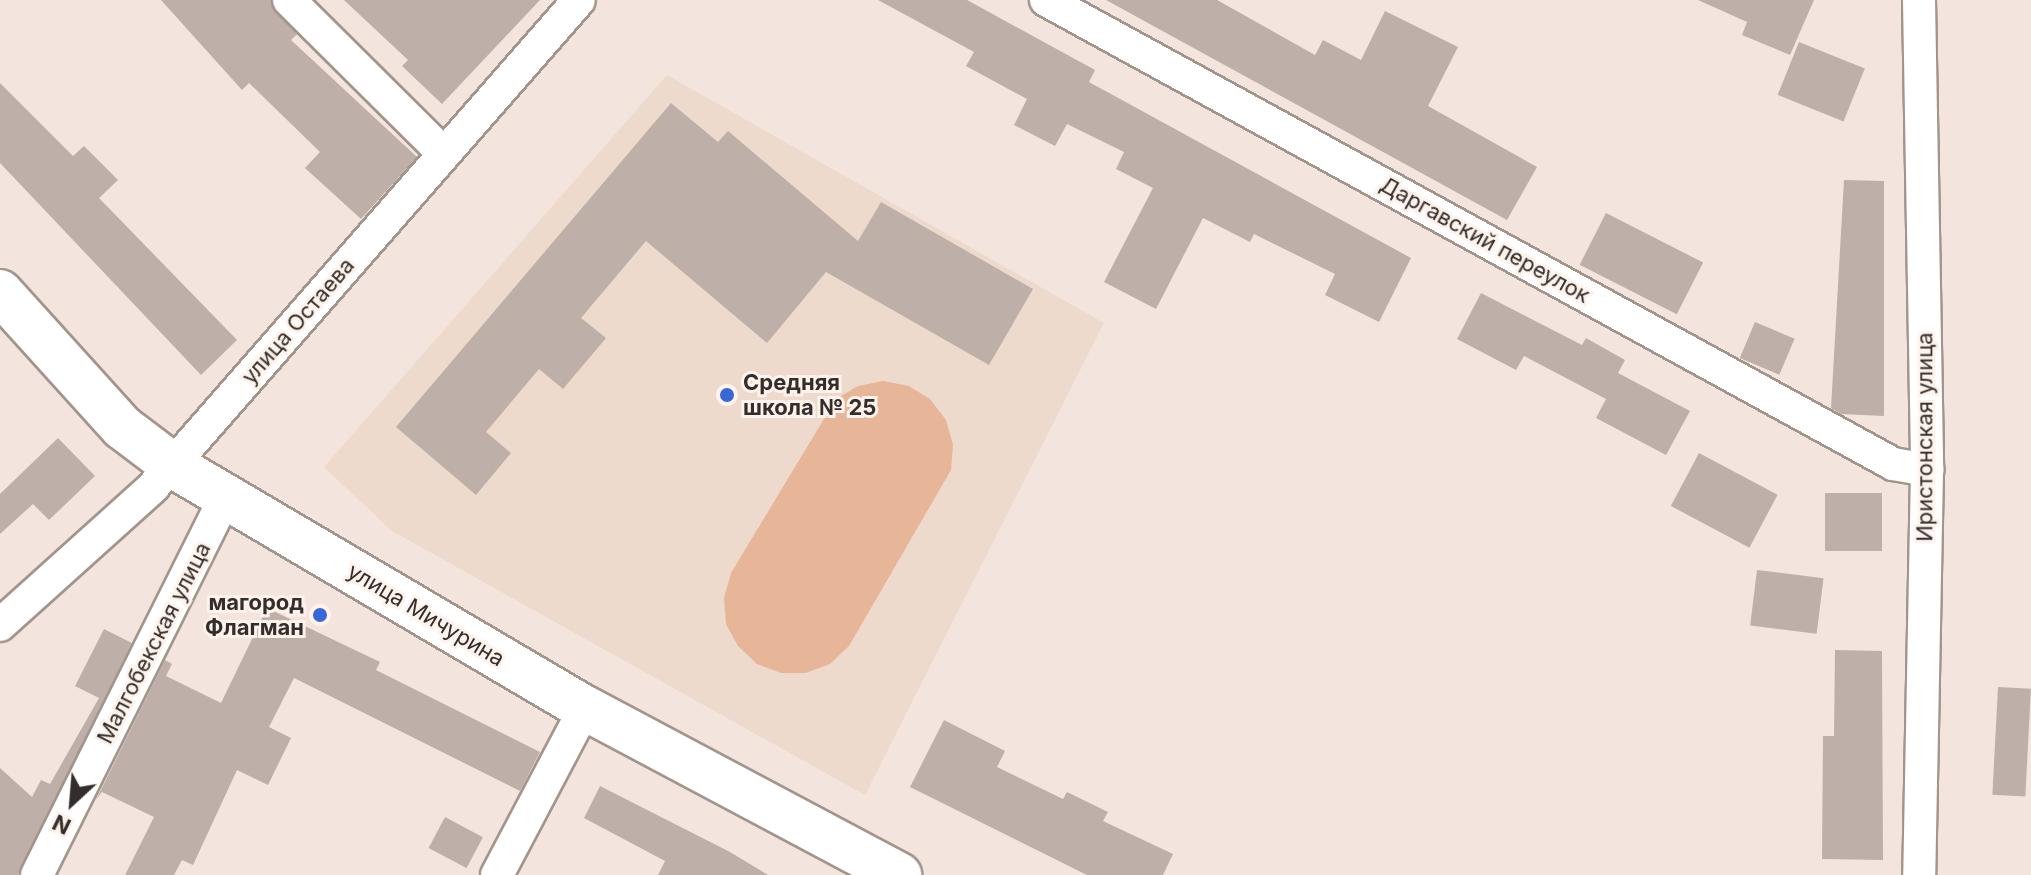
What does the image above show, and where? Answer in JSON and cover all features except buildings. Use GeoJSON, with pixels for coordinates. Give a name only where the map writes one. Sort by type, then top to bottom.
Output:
{"type":"FeatureCollection","features":[{"type":"Feature","properties":{"kind":"street"},"geometry":{"type":"LineString","coordinates":[[289,0],[443,153]]}},
{"type":"Feature","properties":{"kind":"street","name":"улица Остаева"},"geometry":{"type":"LineString","coordinates":[[0,625],[172,465],[579,0]]}},
{"type":"Feature","properties":{"kind":"street","name":"Даргавский переулок"},"geometry":{"type":"LineString","coordinates":[[1046,0],[1893,464],[1927,470]]}},
{"type":"Feature","properties":{"kind":"street","name":"Иристонская улица"},"geometry":{"type":"LineString","coordinates":[[1919,0],[1927,470],[1919,875]]}},
{"type":"Feature","properties":{"kind":"street","name":"улица Мичурина"},"geometry":{"type":"LineString","coordinates":[[0,292],[122,427],[172,465],[585,708],[899,875]]}},
{"type":"Feature","properties":{"kind":"street","name":"Малгобекская улица"},"geometry":{"type":"LineString","coordinates":[[37,875],[226,496]]}},
{"type":"Feature","properties":{"kind":"street"},"geometry":{"type":"LineString","coordinates":[[497,875],[585,708]]}},
{"type":"Feature","properties":{"kind":"shaded area","name":"Средняя школа № 25"},"geometry":{"type":"Polygon","coordinates":[[[667,75],[1104,323],[865,795],[392,531],[324,467],[667,75]]]}},
{"type":"Feature","properties":{"kind":"shaded area"},"geometry":{"type":"Polygon","coordinates":[[[883,381],[909,386],[930,399],[946,420],[953,445],[951,470],[849,646],[830,664],[806,673],[781,673],[757,664],[738,646],[726,624],[724,598],[731,573],[836,399],[858,386],[883,381]]]}},
{"type":"Feature","properties":{"kind":"place","name":"Средняя школа № 25"},"geometry":{"type":"Point","coordinates":[727,395]}},
{"type":"Feature","properties":{"kind":"place","name":"магород Флагман"},"geometry":{"type":"Point","coordinates":[320,615]}}]}
